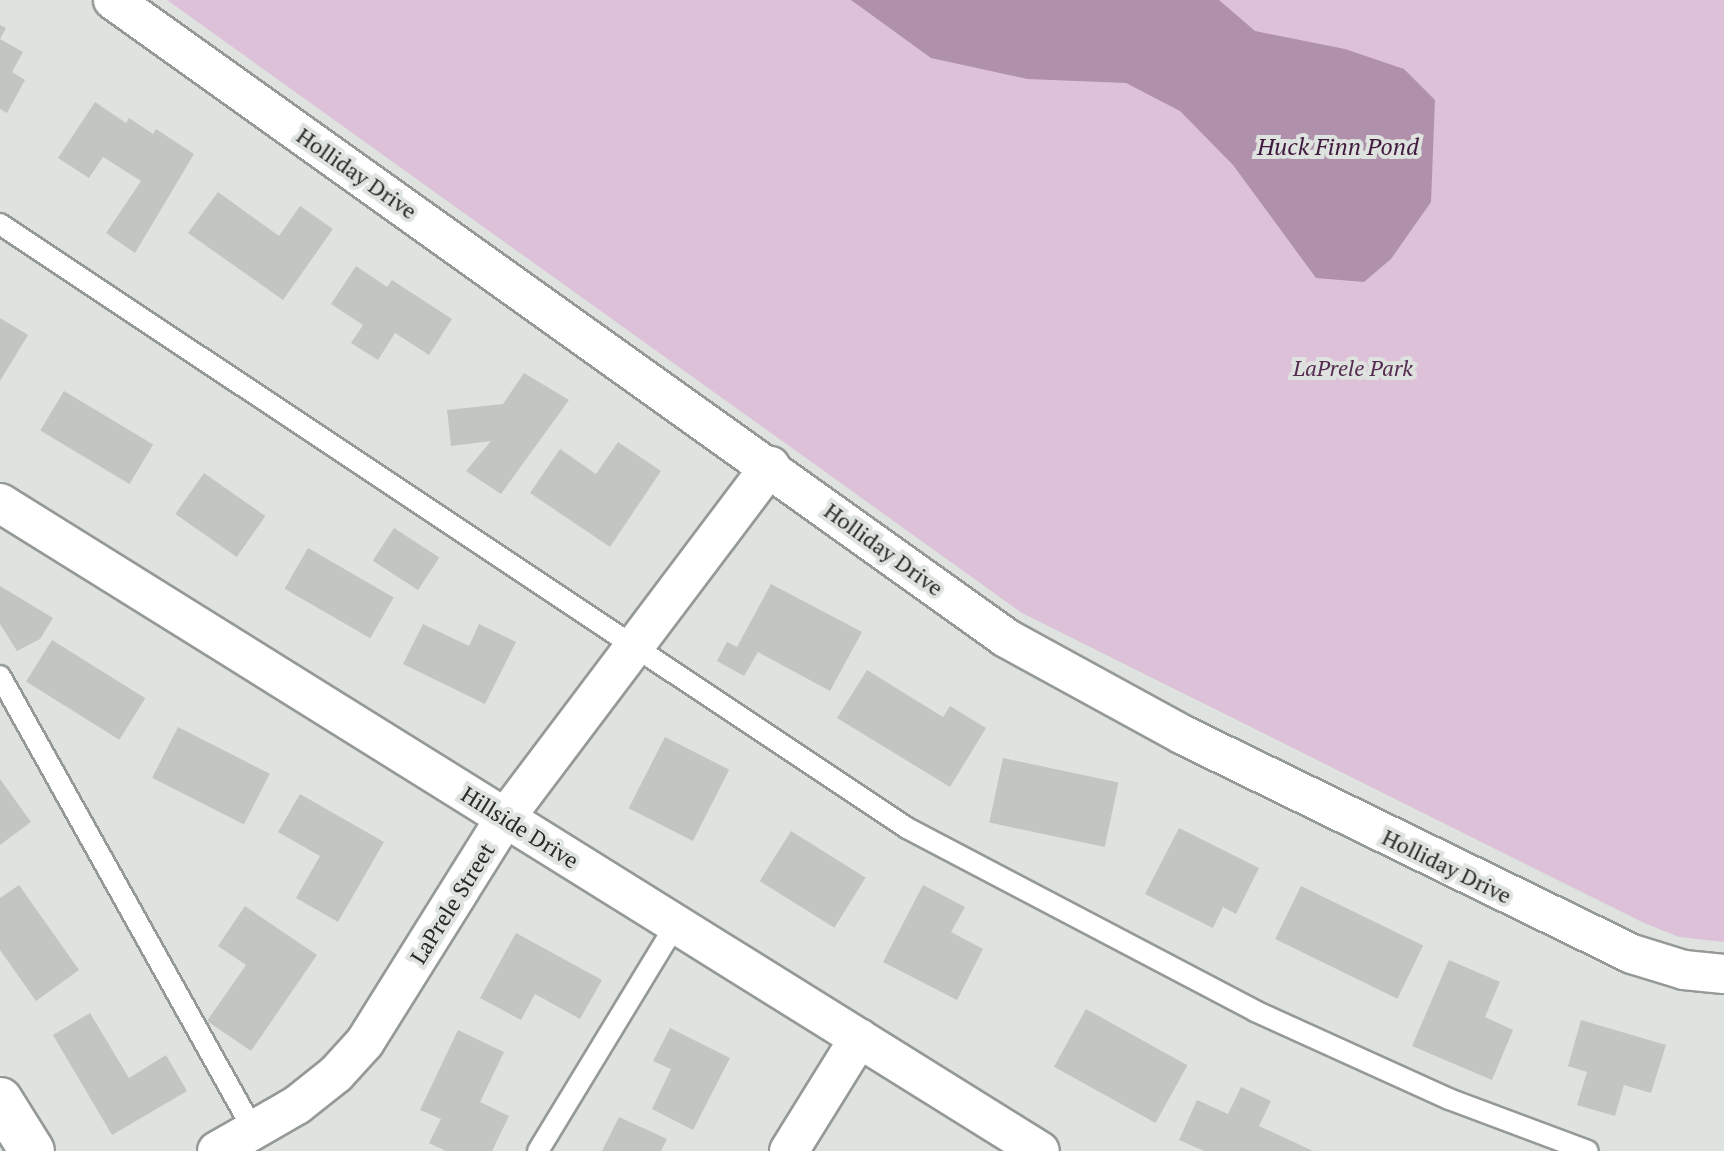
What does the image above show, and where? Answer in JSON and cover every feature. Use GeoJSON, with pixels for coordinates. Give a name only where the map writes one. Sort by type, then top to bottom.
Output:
{"type":"FeatureCollection","features":[{"type":"Feature","properties":{"kind":"street","name":"Holliday Drive"},"geometry":{"type":"LineString","coordinates":[[113,0],[770,466],[1006,638],[1081,682],[1456,872],[1632,954],[1684,970],[1724,974]]}},
{"type":"Feature","properties":{"kind":"street","name":"LaPrele Street"},"geometry":{"type":"LineString","coordinates":[[217,1151],[254,1131],[336,1074],[365,1042],[505,818],[770,466]]}},
{"type":"Feature","properties":{"kind":"street","name":"Hillside Drive"},"geometry":{"type":"LineString","coordinates":[[0,503],[1036,1150]]}},
{"type":"Feature","properties":{"kind":"street"},"geometry":{"type":"LineString","coordinates":[[789,1151],[859,1038]]}},
{"type":"Feature","properties":{"kind":"street"},"geometry":{"type":"LineString","coordinates":[[0,1100],[32,1151]]}},
{"type":"Feature","properties":{"kind":"lane"},"geometry":{"type":"LineString","coordinates":[[0,224],[907,828],[987,874],[1255,1011],[1449,1099],[1588,1151]]}},
{"type":"Feature","properties":{"kind":"lane"},"geometry":{"type":"LineString","coordinates":[[0,676],[254,1131]]}},
{"type":"Feature","properties":{"kind":"lane"},"geometry":{"type":"LineString","coordinates":[[538,1151],[676,924]]}},
{"type":"Feature","properties":{"kind":"green space","name":"LaPrele Park"},"geometry":{"type":"Polygon","coordinates":[[[167,0],[1724,0],[1724,942],[1679,937],[1644,923],[1022,613],[167,0]]]}},
{"type":"Feature","properties":{"kind":"water","name":"Huck Finn Pond"},"geometry":{"type":"Polygon","coordinates":[[[851,0],[1219,0],[1255,31],[1345,49],[1404,69],[1435,100],[1431,202],[1391,259],[1364,282],[1316,278],[1233,165],[1180,111],[1126,83],[1027,79],[931,58],[851,0]]]}},
{"type":"Feature","properties":{"kind":"building"},"geometry":{"type":"Polygon","coordinates":[[[0,25],[6,28],[0,39],[0,25]]]}},
{"type":"Feature","properties":{"kind":"building"},"geometry":{"type":"Polygon","coordinates":[[[0,39],[23,52],[12,72],[25,80],[7,113],[0,109],[0,39]]]}},
{"type":"Feature","properties":{"kind":"building"},"geometry":{"type":"Polygon","coordinates":[[[95,102],[126,123],[129,118],[153,134],[156,129],[194,154],[135,253],[106,233],[141,181],[103,157],[89,178],[58,158],[95,102]]]}},
{"type":"Feature","properties":{"kind":"building"},"geometry":{"type":"Polygon","coordinates":[[[218,192],[279,236],[300,206],[333,229],[283,300],[188,233],[218,192]]]}},
{"type":"Feature","properties":{"kind":"building"},"geometry":{"type":"Polygon","coordinates":[[[356,266],[387,287],[392,280],[452,319],[429,355],[395,333],[378,360],[351,343],[363,325],[331,304],[356,266]]]}},
{"type":"Feature","properties":{"kind":"building"},"geometry":{"type":"Polygon","coordinates":[[[0,318],[28,335],[0,381],[0,318]]]}},
{"type":"Feature","properties":{"kind":"building"},"geometry":{"type":"Polygon","coordinates":[[[524,373],[569,400],[501,494],[466,471],[491,441],[451,446],[447,410],[503,404],[524,373]]]}},
{"type":"Feature","properties":{"kind":"building"},"geometry":{"type":"Polygon","coordinates":[[[64,391],[153,445],[129,484],[40,430],[64,391]]]}},
{"type":"Feature","properties":{"kind":"building"},"geometry":{"type":"Polygon","coordinates":[[[618,442],[661,471],[610,547],[530,493],[560,449],[596,474],[618,442]]]}},
{"type":"Feature","properties":{"kind":"building"},"geometry":{"type":"Polygon","coordinates":[[[204,473],[265,516],[237,557],[175,514],[204,473]]]}},
{"type":"Feature","properties":{"kind":"building"},"geometry":{"type":"Polygon","coordinates":[[[394,528],[439,557],[418,590],[373,561],[394,528]]]}},
{"type":"Feature","properties":{"kind":"building"},"geometry":{"type":"Polygon","coordinates":[[[308,548],[394,598],[370,638],[284,589],[308,548]]]}},
{"type":"Feature","properties":{"kind":"building"},"geometry":{"type":"Polygon","coordinates":[[[771,584],[862,632],[830,691],[758,652],[744,676],[717,661],[727,642],[737,647],[771,584]]]}},
{"type":"Feature","properties":{"kind":"building"},"geometry":{"type":"Polygon","coordinates":[[[0,586],[53,618],[40,639],[17,651],[0,624],[0,586]]]}},
{"type":"Feature","properties":{"kind":"building"},"geometry":{"type":"Polygon","coordinates":[[[423,624],[469,646],[479,624],[516,642],[485,704],[403,664],[423,624]]]}},
{"type":"Feature","properties":{"kind":"building"},"geometry":{"type":"Polygon","coordinates":[[[52,640],[145,698],[119,740],[26,682],[52,640]]]}},
{"type":"Feature","properties":{"kind":"building"},"geometry":{"type":"Polygon","coordinates":[[[867,670],[943,717],[950,706],[986,728],[950,787],[837,718],[867,670]]]}},
{"type":"Feature","properties":{"kind":"building"},"geometry":{"type":"Polygon","coordinates":[[[178,727],[270,774],[244,825],[152,778],[178,727]]]}},
{"type":"Feature","properties":{"kind":"building"},"geometry":{"type":"Polygon","coordinates":[[[665,737],[729,770],[693,841],[629,808],[665,737]]]}},
{"type":"Feature","properties":{"kind":"building"},"geometry":{"type":"Polygon","coordinates":[[[1003,758],[1118,783],[1105,847],[989,823],[1003,758]]]}},
{"type":"Feature","properties":{"kind":"building"},"geometry":{"type":"Polygon","coordinates":[[[0,779],[31,822],[0,845],[0,779]]]}},
{"type":"Feature","properties":{"kind":"building"},"geometry":{"type":"Polygon","coordinates":[[[300,794],[384,842],[338,922],[296,898],[320,856],[278,832],[300,794]]]}},
{"type":"Feature","properties":{"kind":"building"},"geometry":{"type":"Polygon","coordinates":[[[1179,828],[1259,868],[1236,914],[1223,907],[1213,928],[1145,894],[1179,828]]]}},
{"type":"Feature","properties":{"kind":"building"},"geometry":{"type":"Polygon","coordinates":[[[791,831],[866,878],[834,928],[760,881],[791,831]]]}},
{"type":"Feature","properties":{"kind":"building"},"geometry":{"type":"Polygon","coordinates":[[[19,885],[79,970],[36,1001],[0,950],[0,898],[19,885]]]}},
{"type":"Feature","properties":{"kind":"building"},"geometry":{"type":"Polygon","coordinates":[[[923,885],[965,907],[951,932],[983,949],[957,1000],[883,962],[923,885]]]}},
{"type":"Feature","properties":{"kind":"building"},"geometry":{"type":"Polygon","coordinates":[[[1301,886],[1423,946],[1397,999],[1275,939],[1301,886]]]}},
{"type":"Feature","properties":{"kind":"building"},"geometry":{"type":"Polygon","coordinates":[[[245,906],[317,955],[251,1051],[207,1021],[246,965],[218,946],[245,906]]]}},
{"type":"Feature","properties":{"kind":"building"},"geometry":{"type":"Polygon","coordinates":[[[516,933],[602,980],[580,1019],[535,994],[521,1020],[480,998],[516,933]]]}},
{"type":"Feature","properties":{"kind":"building"},"geometry":{"type":"Polygon","coordinates":[[[1449,960],[1500,982],[1485,1017],[1513,1030],[1492,1080],[1412,1046],[1449,960]]]}},
{"type":"Feature","properties":{"kind":"building"},"geometry":{"type":"Polygon","coordinates":[[[1086,1009],[1187,1065],[1155,1123],[1054,1067],[1086,1009]]]}},
{"type":"Feature","properties":{"kind":"building"},"geometry":{"type":"Polygon","coordinates":[[[90,1013],[129,1078],[166,1055],[187,1091],[112,1135],[53,1035],[90,1013]]]}},
{"type":"Feature","properties":{"kind":"building"},"geometry":{"type":"Polygon","coordinates":[[[1581,1020],[1666,1045],[1651,1093],[1624,1085],[1615,1116],[1577,1105],[1587,1072],[1568,1066],[1581,1020]]]}},
{"type":"Feature","properties":{"kind":"building"},"geometry":{"type":"Polygon","coordinates":[[[670,1028],[730,1058],[693,1130],[652,1109],[671,1069],[653,1061],[670,1028]]]}},
{"type":"Feature","properties":{"kind":"building"},"geometry":{"type":"Polygon","coordinates":[[[458,1030],[504,1052],[480,1102],[509,1116],[492,1151],[446,1151],[429,1143],[441,1119],[420,1110],[458,1030]]]}},
{"type":"Feature","properties":{"kind":"building"},"geometry":{"type":"Polygon","coordinates":[[[1241,1087],[1271,1101],[1259,1126],[1313,1151],[1204,1151],[1179,1140],[1197,1100],[1228,1114],[1241,1087]]]}},
{"type":"Feature","properties":{"kind":"building"},"geometry":{"type":"Polygon","coordinates":[[[619,1117],[667,1139],[661,1151],[602,1151],[619,1117]]]}}]}
